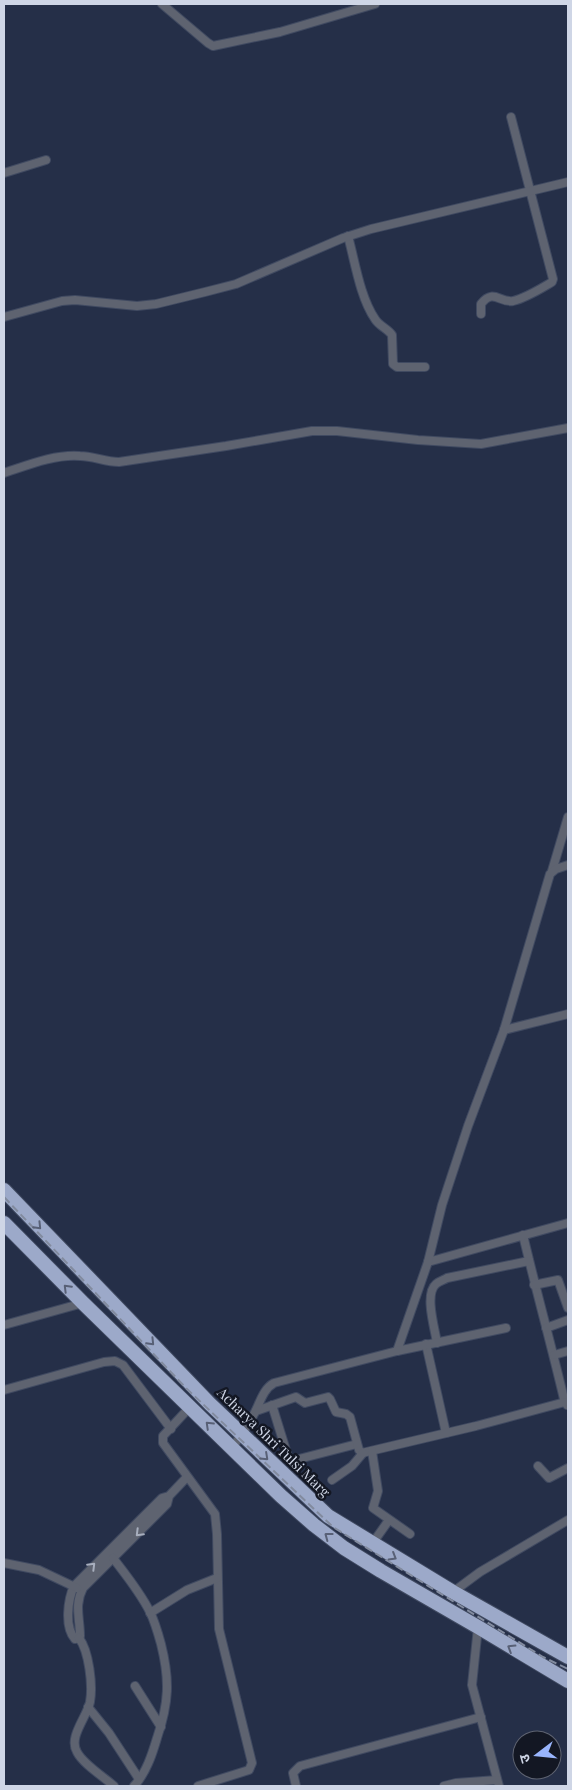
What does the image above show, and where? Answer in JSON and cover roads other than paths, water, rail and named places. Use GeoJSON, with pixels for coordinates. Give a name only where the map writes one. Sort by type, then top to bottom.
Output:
{"type":"FeatureCollection","features":[{"type":"Feature","properties":{"kind":"highway","name":"Acharya Shri Tulsi Marg"},"geometry":{"type":"LineString","coordinates":[[4,1190],[242,1435],[328,1516],[453,1592],[568,1657]]}},
{"type":"Feature","properties":{"kind":"highway"},"geometry":{"type":"LineString","coordinates":[[4,1223],[82,1303],[297,1511],[344,1548],[568,1682]]}},
{"type":"Feature","properties":{"kind":"highway"},"geometry":{"type":"LineString","coordinates":[[540,1665],[550,1646]]}},
{"type":"Feature","properties":{"kind":"street"},"geometry":{"type":"LineString","coordinates":[[162,4],[213,46],[280,32],[375,4]]}},
{"type":"Feature","properties":{"kind":"street"},"geometry":{"type":"LineString","coordinates":[[480,314],[481,304],[488,297],[494,296],[507,301],[515,300],[553,281],[511,117]]}},
{"type":"Feature","properties":{"kind":"street"},"geometry":{"type":"LineString","coordinates":[[4,173],[46,160]]}},
{"type":"Feature","properties":{"kind":"street"},"geometry":{"type":"LineString","coordinates":[[4,317],[48,304],[75,300],[137,306],[189,296],[243,281],[348,236],[371,229],[568,182]]}},
{"type":"Feature","properties":{"kind":"street"},"geometry":{"type":"LineString","coordinates":[[348,236],[371,313],[378,323],[392,335],[393,364],[397,367],[424,367]]}},
{"type":"Feature","properties":{"kind":"street"},"geometry":{"type":"LineString","coordinates":[[4,473],[60,456],[81,456],[119,462],[312,431],[337,431],[418,440],[481,444],[568,428]]}},
{"type":"Feature","properties":{"kind":"street"},"geometry":{"type":"LineString","coordinates":[[396,1351],[428,1262],[442,1205],[460,1150],[504,1030],[568,817]]}},
{"type":"Feature","properties":{"kind":"street"},"geometry":{"type":"LineString","coordinates":[[552,871],[568,865]]}},
{"type":"Feature","properties":{"kind":"street"},"geometry":{"type":"LineString","coordinates":[[504,1030],[568,1014]]}},
{"type":"Feature","properties":{"kind":"street"},"geometry":{"type":"LineString","coordinates":[[428,1262],[568,1223]]}},
{"type":"Feature","properties":{"kind":"street"},"geometry":{"type":"LineString","coordinates":[[256,1411],[296,1397],[305,1403],[330,1398],[336,1412],[350,1417],[359,1450],[363,1452],[567,1404],[534,1285],[523,1235]]}},
{"type":"Feature","properties":{"kind":"street"},"geometry":{"type":"LineString","coordinates":[[437,1343],[430,1304],[430,1294],[436,1284],[447,1278],[529,1261]]}},
{"type":"Feature","properties":{"kind":"street"},"geometry":{"type":"LineString","coordinates":[[534,1285],[558,1280],[568,1308]]}},
{"type":"Feature","properties":{"kind":"street"},"geometry":{"type":"LineString","coordinates":[[4,1325],[82,1303]]}},
{"type":"Feature","properties":{"kind":"street"},"geometry":{"type":"LineString","coordinates":[[546,1328],[568,1320]]}},
{"type":"Feature","properties":{"kind":"street"},"geometry":{"type":"LineString","coordinates":[[232,1448],[242,1435],[264,1394],[274,1383],[396,1351],[506,1328]]}},
{"type":"Feature","properties":{"kind":"street"},"geometry":{"type":"LineString","coordinates":[[426,1344],[446,1434]]}},
{"type":"Feature","properties":{"kind":"street"},"geometry":{"type":"LineString","coordinates":[[554,1355],[568,1351]]}},
{"type":"Feature","properties":{"kind":"street"},"geometry":{"type":"LineString","coordinates":[[4,1390],[104,1362],[115,1361],[123,1365],[171,1429]]}},
{"type":"Feature","properties":{"kind":"street"},"geometry":{"type":"LineString","coordinates":[[272,1405],[289,1460],[291,1461],[357,1444]]}},
{"type":"Feature","properties":{"kind":"street"},"geometry":{"type":"LineString","coordinates":[[190,1407],[163,1436],[163,1443],[215,1514],[221,1640],[252,1763],[249,1770],[198,1786]]}},
{"type":"Feature","properties":{"kind":"street"},"geometry":{"type":"LineString","coordinates":[[372,1451],[378,1489],[372,1508],[410,1534]]}},
{"type":"Feature","properties":{"kind":"street"},"geometry":{"type":"LineString","coordinates":[[332,1480],[352,1466],[363,1452]]}},
{"type":"Feature","properties":{"kind":"street"},"geometry":{"type":"LineString","coordinates":[[538,1466],[549,1478],[568,1468]]}},
{"type":"Feature","properties":{"kind":"street"},"geometry":{"type":"LineString","coordinates":[[114,1786],[81,1758],[75,1748],[76,1735],[88,1707],[90,1697],[88,1666],[84,1646],[79,1638],[77,1601],[82,1590],[164,1508],[169,1496],[187,1477]]}},
{"type":"Feature","properties":{"kind":"street"},"geometry":{"type":"LineString","coordinates":[[79,1638],[73,1638],[69,1626],[70,1603],[74,1586],[162,1498],[169,1496]]}},
{"type":"Feature","properties":{"kind":"street"},"geometry":{"type":"LineString","coordinates":[[372,1544],[389,1520]]}},
{"type":"Feature","properties":{"kind":"street"},"geometry":{"type":"LineString","coordinates":[[453,1592],[477,1574],[568,1520]]}},
{"type":"Feature","properties":{"kind":"street"},"geometry":{"type":"LineString","coordinates":[[113,1558],[141,1596],[150,1613],[161,1644],[168,1681],[165,1713],[151,1759],[134,1786]]}},
{"type":"Feature","properties":{"kind":"street"},"geometry":{"type":"LineString","coordinates":[[4,1563],[39,1570],[82,1590]]}},
{"type":"Feature","properties":{"kind":"street"},"geometry":{"type":"LineString","coordinates":[[150,1613],[187,1590],[217,1578]]}},
{"type":"Feature","properties":{"kind":"street"},"geometry":{"type":"LineString","coordinates":[[444,1786],[456,1783],[498,1783],[474,1696],[472,1678],[478,1627]]}},
{"type":"Feature","properties":{"kind":"street"},"geometry":{"type":"LineString","coordinates":[[136,1686],[161,1727]]}},
{"type":"Feature","properties":{"kind":"street"},"geometry":{"type":"LineString","coordinates":[[88,1707],[139,1779]]}},
{"type":"Feature","properties":{"kind":"street"},"geometry":{"type":"LineString","coordinates":[[296,1786],[293,1773],[300,1766],[481,1717]]}},
{"type":"Feature","properties":{"kind":"railway"},"geometry":{"type":"LineString","coordinates":[[4,1197],[187,1389],[333,1527],[543,1657],[568,1669]]}}]}
